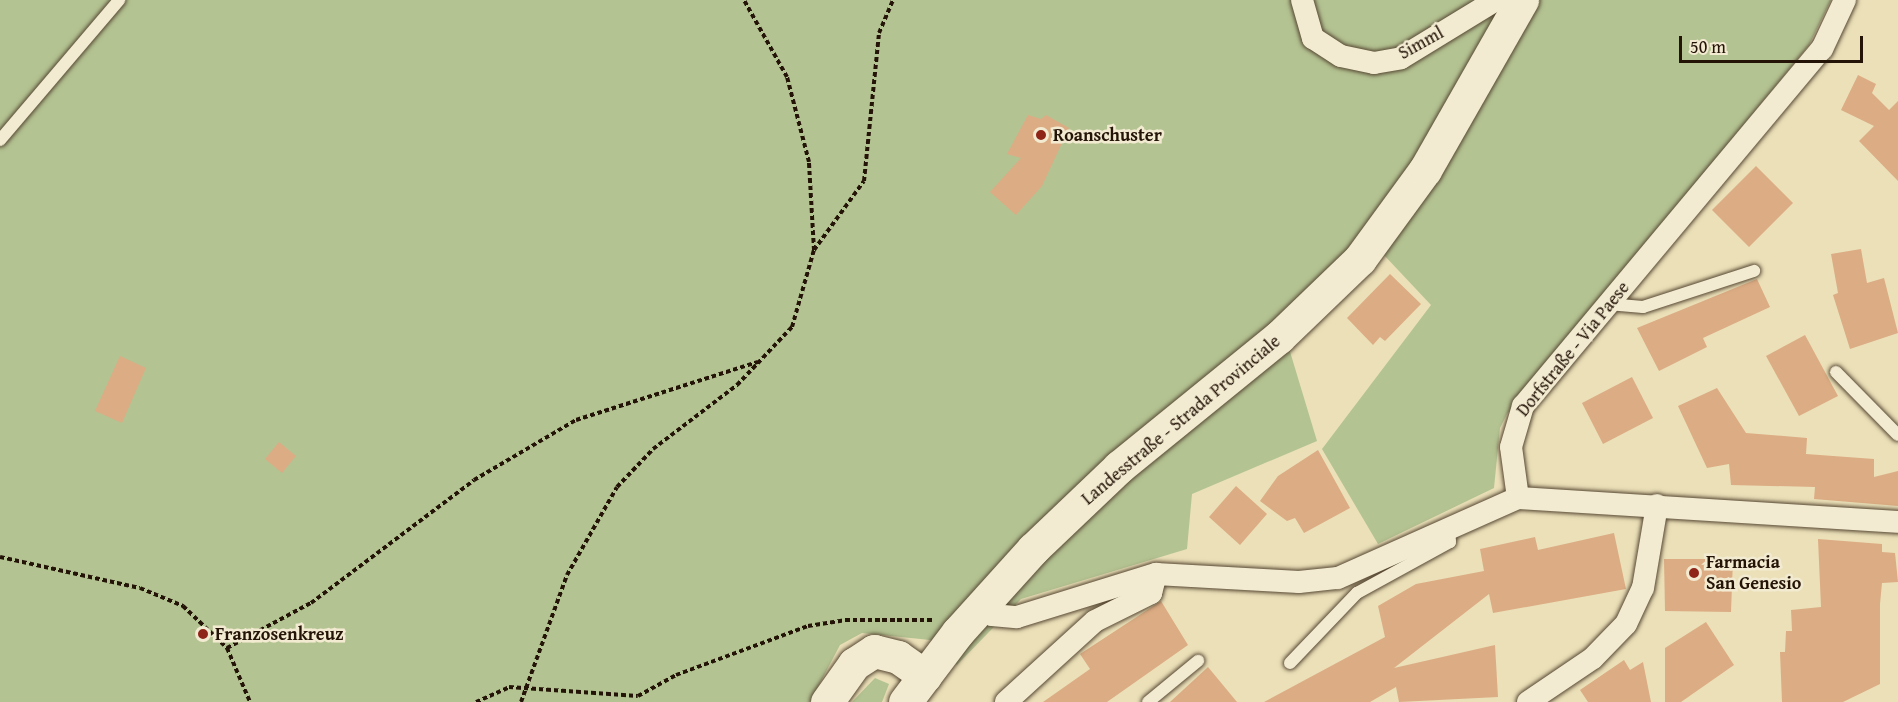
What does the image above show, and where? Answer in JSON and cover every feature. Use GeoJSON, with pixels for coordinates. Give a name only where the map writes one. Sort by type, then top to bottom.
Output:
{"type":"FeatureCollection","features":[{"type":"Feature","properties":{"kind":"main road","name":"Landesstraße - Strada Provinciale"},"geometry":{"type":"LineString","coordinates":[[905,702],[980,606],[1119,467],[1314,306],[1389,222],[1522,0]]}},
{"type":"Feature","properties":{"kind":"main road"},"geometry":{"type":"LineString","coordinates":[[827,702],[854,664],[874,651],[898,657],[925,676]]}},
{"type":"Feature","properties":{"kind":"street","name":"Simml"},"geometry":{"type":"LineString","coordinates":[[1302,0],[1313,38],[1341,56],[1374,63],[1401,58],[1496,0]]}},
{"type":"Feature","properties":{"kind":"street","name":"Dorfstraße - Via Paese"},"geometry":{"type":"LineString","coordinates":[[1518,498],[1513,424],[1606,304],[1822,49],[1845,0]]}},
{"type":"Feature","properties":{"kind":"street"},"geometry":{"type":"LineString","coordinates":[[980,606],[992,615],[1017,617],[1156,574],[1299,582],[1338,578],[1371,567],[1449,525],[1518,498],[1898,522]]}},
{"type":"Feature","properties":{"kind":"street"},"geometry":{"type":"LineString","coordinates":[[1528,702],[1550,696],[1612,641],[1638,605],[1657,505]]}},
{"type":"Feature","properties":{"kind":"street"},"geometry":{"type":"LineString","coordinates":[[1006,702],[1095,621],[1150,593],[1156,574]]}},
{"type":"Feature","properties":{"kind":"lane"},"geometry":{"type":"LineString","coordinates":[[0,140],[119,0]]}},
{"type":"Feature","properties":{"kind":"lane"},"geometry":{"type":"LineString","coordinates":[[1606,304],[1643,307],[1754,271]]}},
{"type":"Feature","properties":{"kind":"lane"},"geometry":{"type":"LineString","coordinates":[[1836,372],[1898,435]]}},
{"type":"Feature","properties":{"kind":"lane"},"geometry":{"type":"LineString","coordinates":[[1290,663],[1357,593],[1450,542],[1449,525]]}},
{"type":"Feature","properties":{"kind":"lane"},"geometry":{"type":"LineString","coordinates":[[1148,702],[1198,661]]}},
{"type":"Feature","properties":{"kind":"path"},"geometry":{"type":"LineString","coordinates":[[521,702],[567,575],[617,487],[758,362],[792,327],[814,250],[809,162],[787,76],[744,0]]}},
{"type":"Feature","properties":{"kind":"path"},"geometry":{"type":"LineString","coordinates":[[814,250],[864,181],[879,33],[893,0]]}},
{"type":"Feature","properties":{"kind":"path"},"geometry":{"type":"LineString","coordinates":[[228,648],[311,603],[474,480],[576,420],[758,362]]}},
{"type":"Feature","properties":{"kind":"path"},"geometry":{"type":"LineString","coordinates":[[0,557],[161,595],[197,616],[228,648],[250,702]]}},
{"type":"Feature","properties":{"kind":"path"},"geometry":{"type":"LineString","coordinates":[[476,702],[509,687],[638,696],[709,662],[808,627],[844,620],[929,620],[958,632]]}},
{"type":"Feature","properties":{"kind":"green space"},"geometry":{"type":"Polygon","coordinates":[[[0,0],[1831,0],[1809,45],[1507,414],[1500,428],[1494,488],[1378,544],[1322,449],[1431,305],[1383,254],[1288,345],[1317,441],[1192,494],[1187,549],[1021,599],[957,665],[930,640],[862,633],[840,645],[810,702],[0,702],[0,0]]]}},
{"type":"Feature","properties":{"kind":"green space"},"geometry":{"type":"Polygon","coordinates":[[[875,678],[889,684],[882,702],[852,702],[875,678]]]}},
{"type":"Feature","properties":{"kind":"building"},"geometry":{"type":"Polygon","coordinates":[[[1858,75],[1876,84],[1872,93],[1889,110],[1898,101],[1898,181],[1859,141],[1874,126],[1841,110],[1858,75]]]}},
{"type":"Feature","properties":{"kind":"building"},"geometry":{"type":"Polygon","coordinates":[[[1028,115],[1041,119],[1046,115],[1069,128],[1042,186],[1016,215],[990,192],[1021,158],[1007,154],[1028,115]]]}},
{"type":"Feature","properties":{"kind":"building"},"geometry":{"type":"Polygon","coordinates":[[[1756,166],[1793,203],[1749,247],[1712,210],[1756,166]]]}},
{"type":"Feature","properties":{"kind":"building"},"geometry":{"type":"Polygon","coordinates":[[[1861,249],[1867,283],[1884,278],[1898,333],[1850,349],[1833,295],[1838,293],[1831,254],[1861,249]]]}},
{"type":"Feature","properties":{"kind":"building"},"geometry":{"type":"Polygon","coordinates":[[[1390,274],[1421,304],[1385,341],[1380,337],[1373,345],[1347,318],[1390,274]]]}},
{"type":"Feature","properties":{"kind":"building"},"geometry":{"type":"Polygon","coordinates":[[[1757,279],[1770,307],[1703,338],[1707,347],[1659,371],[1637,328],[1757,279]]]}},
{"type":"Feature","properties":{"kind":"building"},"geometry":{"type":"Polygon","coordinates":[[[1805,335],[1838,396],[1799,416],[1766,356],[1805,335]]]}},
{"type":"Feature","properties":{"kind":"building"},"geometry":{"type":"Polygon","coordinates":[[[120,356],[146,368],[122,423],[95,411],[120,356]]]}},
{"type":"Feature","properties":{"kind":"building"},"geometry":{"type":"Polygon","coordinates":[[[1632,377],[1653,418],[1603,444],[1582,403],[1632,377]]]}},
{"type":"Feature","properties":{"kind":"building"},"geometry":{"type":"Polygon","coordinates":[[[1717,388],[1746,433],[1807,438],[1806,454],[1874,459],[1874,477],[1898,471],[1898,506],[1814,499],[1815,487],[1731,485],[1729,464],[1707,468],[1678,406],[1717,388]]]}},
{"type":"Feature","properties":{"kind":"building"},"geometry":{"type":"Polygon","coordinates":[[[279,442],[296,456],[282,473],[265,459],[279,442]]]}},
{"type":"Feature","properties":{"kind":"building"},"geometry":{"type":"Polygon","coordinates":[[[1318,450],[1350,508],[1304,533],[1295,518],[1287,521],[1260,501],[1278,476],[1318,450]]]}},
{"type":"Feature","properties":{"kind":"building"},"geometry":{"type":"Polygon","coordinates":[[[1236,486],[1267,514],[1240,545],[1209,517],[1236,486]]]}},
{"type":"Feature","properties":{"kind":"building"},"geometry":{"type":"Polygon","coordinates":[[[1614,533],[1626,589],[1493,613],[1489,594],[1394,668],[1495,645],[1498,697],[1399,702],[1396,687],[1370,702],[1264,702],[1385,637],[1378,606],[1416,584],[1484,571],[1480,549],[1535,537],[1538,550],[1614,533]]]}},
{"type":"Feature","properties":{"kind":"building"},"geometry":{"type":"Polygon","coordinates":[[[1818,539],[1882,544],[1882,552],[1895,553],[1898,582],[1882,583],[1880,684],[1843,702],[1782,702],[1780,652],[1785,652],[1786,631],[1792,631],[1791,610],[1821,607],[1818,539]]]}},
{"type":"Feature","properties":{"kind":"building"},"geometry":{"type":"Polygon","coordinates":[[[1664,559],[1733,559],[1731,612],[1665,611],[1664,559]]]}},
{"type":"Feature","properties":{"kind":"building"},"geometry":{"type":"Polygon","coordinates":[[[1161,601],[1188,645],[1107,702],[1043,702],[1090,669],[1080,654],[1161,601]]]}},
{"type":"Feature","properties":{"kind":"building"},"geometry":{"type":"Polygon","coordinates":[[[1706,622],[1734,665],[1681,702],[1665,702],[1665,648],[1706,622]]]}},
{"type":"Feature","properties":{"kind":"building"},"geometry":{"type":"Polygon","coordinates":[[[1624,660],[1630,670],[1643,662],[1651,702],[1588,702],[1580,690],[1624,660]]]}},
{"type":"Feature","properties":{"kind":"building"},"geometry":{"type":"Polygon","coordinates":[[[1208,667],[1237,702],[1170,702],[1208,667]]]}},
{"type":"Feature","properties":{"kind":"place","name":"Roanschuster"},"geometry":{"type":"Point","coordinates":[1041,135]}},
{"type":"Feature","properties":{"kind":"place","name":"Farmacia San Genesio"},"geometry":{"type":"Point","coordinates":[1694,573]}},
{"type":"Feature","properties":{"kind":"place","name":"Franzosenkreuz"},"geometry":{"type":"Point","coordinates":[203,634]}}]}
